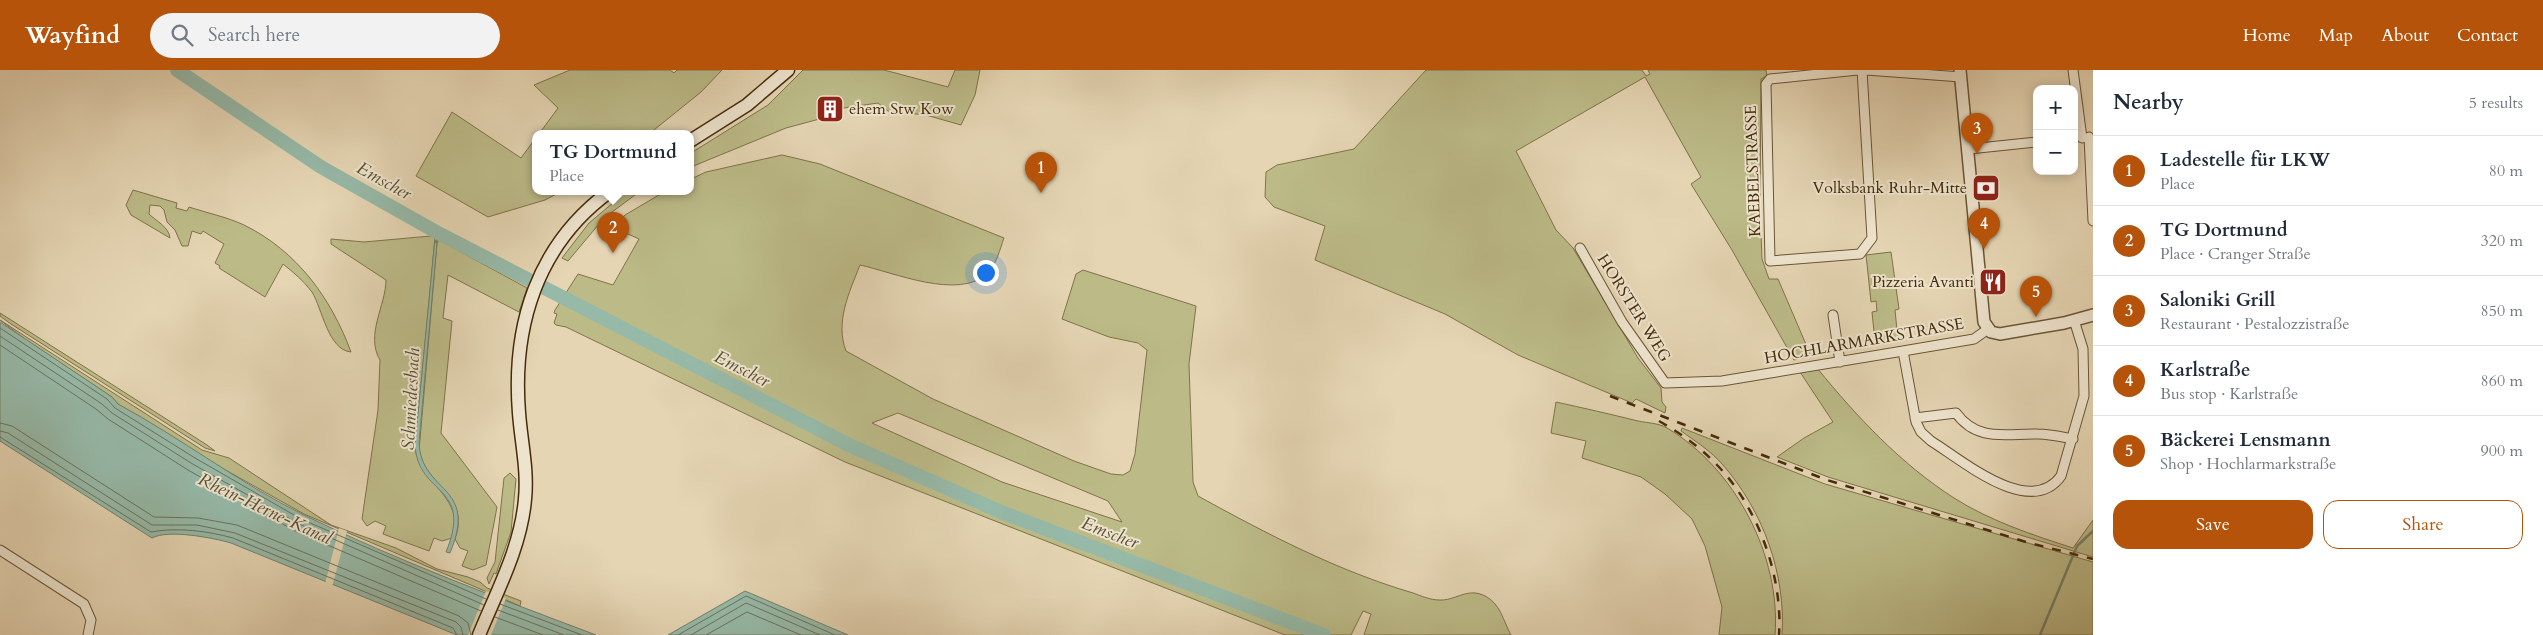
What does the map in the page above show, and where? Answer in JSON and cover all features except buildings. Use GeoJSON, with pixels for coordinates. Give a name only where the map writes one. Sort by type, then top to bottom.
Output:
{"type":"FeatureCollection","features":[{"type":"Feature","properties":{"kind":"main road"},"geometry":{"type":"LineString","coordinates":[[694,139],[740,110],[788,70]]}},
{"type":"Feature","properties":{"kind":"main road"},"geometry":{"type":"LineString","coordinates":[[479,635],[515,551],[525,498],[517,368],[525,315],[543,269],[574,224],[606,195]]}},
{"type":"Feature","properties":{"kind":"street","name":"KAEBELSTRASSE"},"geometry":{"type":"LineString","coordinates":[[1860,70],[1872,238],[1860,254],[1770,262],[1767,81],[1770,78],[1860,70]]}},
{"type":"Feature","properties":{"kind":"street"},"geometry":{"type":"LineString","coordinates":[[1866,70],[1960,74],[1969,149],[1984,322],[1988,329]]}},
{"type":"Feature","properties":{"kind":"street"},"geometry":{"type":"LineString","coordinates":[[2073,70],[2085,137],[2093,221]]}},
{"type":"Feature","properties":{"kind":"street"},"geometry":{"type":"LineString","coordinates":[[1969,149],[2033,142]]}},
{"type":"Feature","properties":{"kind":"street","name":"HORSTER WEG"},"geometry":{"type":"LineString","coordinates":[[1580,248],[1622,322],[1664,383]]}},
{"type":"Feature","properties":{"kind":"street"},"geometry":{"type":"LineString","coordinates":[[1833,315],[1840,362]]}},
{"type":"Feature","properties":{"kind":"street","name":"HOCHLARMARKSTRASSE"},"geometry":{"type":"LineString","coordinates":[[1664,383],[1722,381],[1974,339],[1988,329],[1993,333],[2000,334],[2093,315]]}},
{"type":"Feature","properties":{"kind":"street"},"geometry":{"type":"LineString","coordinates":[[1902,351],[1915,418],[1918,427],[1930,441],[2002,486],[2024,491],[2041,491],[2057,482],[2064,470],[2084,396],[2083,349],[2074,320]]}},
{"type":"Feature","properties":{"kind":"street"},"geometry":{"type":"LineString","coordinates":[[1915,418],[1956,413],[1966,424],[1986,433],[2007,436],[2038,434],[2073,439]]}},
{"type":"Feature","properties":{"kind":"street"},"geometry":{"type":"LineString","coordinates":[[0,550],[84,604],[91,620],[88,635]]}},
{"type":"Feature","properties":{"kind":"shaded area"},"geometry":{"type":"Polygon","coordinates":[[[570,70],[670,70],[674,73],[677,70],[722,70],[701,92],[654,130],[542,130],[558,108],[534,85],[570,70]]]}},
{"type":"Feature","properties":{"kind":"shaded area"},"geometry":{"type":"Polygon","coordinates":[[[803,70],[884,70],[948,87],[955,70],[980,70],[975,95],[961,125],[926,115],[888,111],[878,103],[837,109],[827,117],[786,128],[694,166],[694,151],[768,105],[803,70]]]}},
{"type":"Feature","properties":{"kind":"shaded area"},"geometry":{"type":"Polygon","coordinates":[[[1426,70],[1642,70],[1646,76],[1650,74],[1648,70],[1766,70],[1767,76],[1761,79],[1760,208],[1762,259],[1769,279],[1778,279],[1811,356],[1794,360],[1732,250],[1691,184],[1701,177],[1645,77],[1516,151],[1556,230],[1573,248],[1638,358],[1661,388],[1662,402],[1666,407],[1665,413],[1636,399],[1632,403],[1518,355],[1445,314],[1315,260],[1325,226],[1274,207],[1265,197],[1266,172],[1277,165],[1354,149],[1426,70]]]}},
{"type":"Feature","properties":{"kind":"shaded area"},"geometry":{"type":"Polygon","coordinates":[[[452,112],[521,158],[532,143],[532,195],[554,195],[545,200],[488,217],[416,176],[452,112]]]}},
{"type":"Feature","properties":{"kind":"shaded area"},"geometry":{"type":"Polygon","coordinates":[[[782,155],[820,164],[1004,238],[991,270],[976,281],[960,285],[926,282],[860,265],[848,297],[843,318],[843,340],[846,351],[933,399],[1074,461],[1111,474],[1123,475],[1130,471],[1135,454],[1147,350],[1138,343],[1109,337],[1062,319],[1076,274],[1083,270],[1196,306],[1189,364],[1193,482],[1198,496],[1303,551],[1385,584],[1436,600],[1450,599],[1471,593],[1483,595],[1498,607],[1511,635],[1364,635],[1371,614],[1363,611],[1351,635],[1285,635],[845,462],[566,327],[556,325],[554,323],[557,314],[554,313],[555,310],[578,274],[613,285],[639,239],[617,229],[610,230],[625,215],[659,195],[694,195],[694,178],[706,172],[782,155]],[[898,413],[872,423],[1002,482],[1122,522],[1108,501],[898,413]]]}},
{"type":"Feature","properties":{"kind":"shaded area"},"geometry":{"type":"Polygon","coordinates":[[[133,190],[177,203],[176,208],[187,211],[189,207],[237,222],[280,248],[296,262],[322,295],[343,332],[351,352],[343,350],[337,344],[331,336],[312,292],[302,280],[283,264],[265,297],[219,268],[220,266],[215,263],[224,244],[203,231],[201,234],[192,231],[188,246],[182,246],[175,230],[167,222],[164,210],[160,206],[150,205],[149,214],[165,227],[170,238],[131,215],[126,205],[133,190]]]}},
{"type":"Feature","properties":{"kind":"shaded area"},"geometry":{"type":"Polygon","coordinates":[[[622,195],[635,195],[604,218],[568,261],[562,258],[589,223],[622,195]]]}},
{"type":"Feature","properties":{"kind":"shaded area"},"geometry":{"type":"Polygon","coordinates":[[[431,236],[435,238],[415,449],[425,472],[448,502],[453,513],[455,525],[452,538],[442,541],[434,538],[429,551],[383,534],[386,526],[375,521],[367,526],[362,519],[378,410],[380,360],[376,350],[375,330],[386,280],[331,244],[331,239],[364,242],[431,236]]]}},
{"type":"Feature","properties":{"kind":"shaded area"},"geometry":{"type":"Polygon","coordinates":[[[439,240],[527,288],[519,312],[448,275],[443,318],[452,321],[441,433],[497,507],[486,565],[473,570],[462,566],[468,551],[460,548],[455,539],[458,524],[457,512],[453,502],[430,474],[423,463],[419,451],[437,243],[439,240]]]}},
{"type":"Feature","properties":{"kind":"shaded area"},"geometry":{"type":"Polygon","coordinates":[[[1891,252],[1899,309],[1895,310],[1898,340],[1875,342],[1872,312],[1877,311],[1876,301],[1871,302],[1866,255],[1891,252]]]}},
{"type":"Feature","properties":{"kind":"shaded area"},"geometry":{"type":"Polygon","coordinates":[[[0,313],[215,451],[205,448],[11,324],[0,316],[0,313]]]}},
{"type":"Feature","properties":{"kind":"shaded area"},"geometry":{"type":"Polygon","coordinates":[[[0,320],[202,450],[229,458],[331,525],[396,548],[437,569],[480,582],[487,588],[521,601],[520,606],[304,514],[197,454],[118,404],[112,397],[26,340],[0,320]]]}},
{"type":"Feature","properties":{"kind":"shaded area"},"geometry":{"type":"Polygon","coordinates":[[[1817,368],[1864,422],[1898,455],[1935,485],[1982,514],[2012,527],[2073,548],[2093,520],[2093,557],[1828,477],[1777,457],[1804,438],[1833,422],[1800,372],[1817,368]]]}},
{"type":"Feature","properties":{"kind":"shaded area"},"geometry":{"type":"Polygon","coordinates":[[[1556,402],[1664,426],[1691,445],[1713,466],[1733,490],[1749,517],[1761,545],[1770,575],[1775,605],[1775,635],[1719,635],[1722,607],[1705,546],[1692,519],[1665,494],[1641,477],[1582,458],[1586,441],[1551,433],[1556,402]]]}},
{"type":"Feature","properties":{"kind":"shaded area"},"geometry":{"type":"Polygon","coordinates":[[[1682,428],[1825,484],[2093,562],[2093,635],[1782,635],[1780,589],[1776,567],[1769,544],[1750,502],[1723,465],[1681,431],[1682,428]]]}},
{"type":"Feature","properties":{"kind":"shaded area"},"geometry":{"type":"Polygon","coordinates":[[[510,473],[516,479],[511,532],[496,574],[494,573],[489,584],[487,578],[495,562],[504,478],[510,473]]]}},
{"type":"Feature","properties":{"kind":"water"},"geometry":{"type":"Polygon","coordinates":[[[435,238],[439,240],[437,243],[419,442],[422,459],[429,472],[453,501],[458,514],[457,530],[450,553],[446,552],[453,530],[453,514],[449,502],[425,474],[418,462],[415,445],[435,238]]]}},
{"type":"Feature","properties":{"kind":"water","name":"Rhein-Herne-Kanal"},"geometry":{"type":"Polygon","coordinates":[[[0,322],[112,397],[118,404],[165,431],[256,489],[304,515],[485,593],[596,635],[457,635],[231,543],[180,534],[159,535],[152,538],[0,441],[0,322]]]}},
{"type":"Feature","properties":{"kind":"water"},"geometry":{"type":"Polygon","coordinates":[[[745,591],[848,635],[668,635],[745,591]]]}},
{"type":"Feature","properties":{"kind":"pier"},"geometry":{"type":"Polygon","coordinates":[[[339,528],[347,531],[332,587],[325,584],[339,528]]]}},
{"type":"Feature","properties":{"kind":"pier"},"geometry":{"type":"Polygon","coordinates":[[[486,591],[506,598],[491,635],[468,635],[486,591]]]}},
{"type":"Feature","properties":{"kind":"waterway","name":"Emscher"},"geometry":{"type":"LineString","coordinates":[[177,70],[321,167],[440,234],[849,445],[1001,512],[1324,635]]}},
{"type":"Feature","properties":{"kind":"waterway","name":"Schmiedesbach"},"geometry":{"type":"LineString","coordinates":[[436,242],[440,234]]}},
{"type":"Feature","properties":{"kind":"waterway"},"geometry":{"type":"LineString","coordinates":[[2040,635],[2077,546],[2093,531]]}},
{"type":"Feature","properties":{"kind":"railway"},"geometry":{"type":"LineString","coordinates":[[1610,396],[1827,480],[2026,542],[2093,559]]}},
{"type":"Feature","properties":{"kind":"railway"},"geometry":{"type":"LineString","coordinates":[[1659,421],[1675,430],[1704,452],[1732,482],[1745,501],[1756,522],[1772,567],[1777,590],[1779,635]]}},
{"type":"Feature","properties":{"kind":"place","name":"ehem Stw Kow"},"geometry":{"type":"Point","coordinates":[830,109]}},
{"type":"Feature","properties":{"kind":"place","name":"Saloniki Grill"},"geometry":{"type":"Point","coordinates":[1977,154]}},
{"type":"Feature","properties":{"kind":"place","name":"Volksbank Ruhr-Mitte"},"geometry":{"type":"Point","coordinates":[1986,188]}},
{"type":"Feature","properties":{"kind":"place","name":"Ladestelle für LKW"},"geometry":{"type":"Point","coordinates":[1041,193]}},
{"type":"Feature","properties":{"kind":"place","name":"Karlstraße"},"geometry":{"type":"Point","coordinates":[1984,249]}},
{"type":"Feature","properties":{"kind":"place","name":"TG Dortmund"},"geometry":{"type":"Point","coordinates":[613,253]}},
{"type":"Feature","properties":{"kind":"place","name":"Pizzeria Avanti"},"geometry":{"type":"Point","coordinates":[1993,282]}},
{"type":"Feature","properties":{"kind":"place","name":"Bäckerei Lensmann"},"geometry":{"type":"Point","coordinates":[2036,317]}}]}
